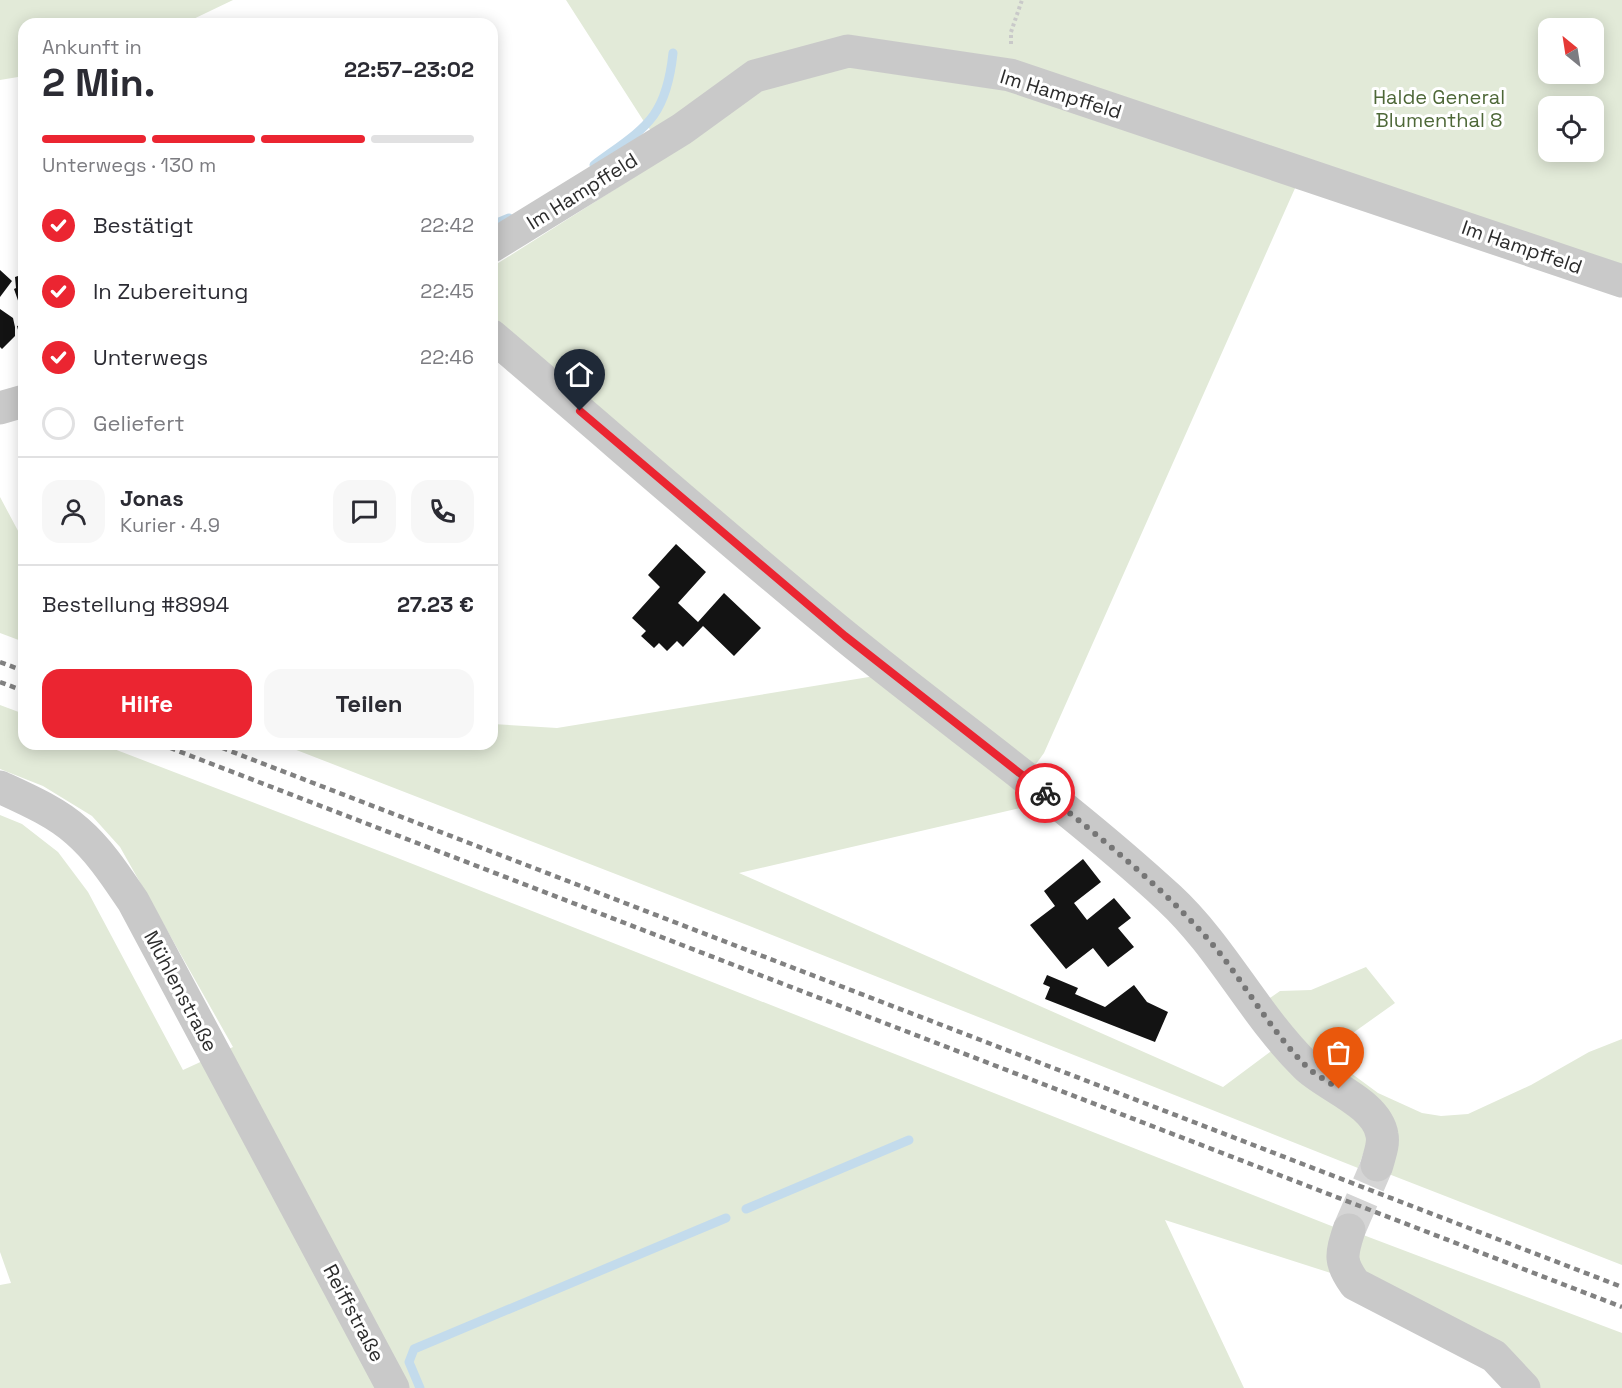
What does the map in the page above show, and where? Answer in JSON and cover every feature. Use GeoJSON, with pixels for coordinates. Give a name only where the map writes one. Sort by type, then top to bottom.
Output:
{"type":"FeatureCollection","features":[{"type":"Feature","properties":{"kind":"street","name":"Im Hampffeld"},"geometry":{"type":"LineString","coordinates":[[498,242],[682,129],[755,76],[849,51],[1010,75],[1622,281]]}},
{"type":"Feature","properties":{"kind":"street"},"geometry":{"type":"LineString","coordinates":[[498,341],[845,636],[1115,849],[1172,901],[1215,948],[1266,1019],[1307,1068],[1356,1100],[1376,1120],[1382,1134],[1377,1165]]}},
{"type":"Feature","properties":{"kind":"street"},"geometry":{"type":"LineString","coordinates":[[0,408],[18,403]]}},
{"type":"Feature","properties":{"kind":"street","name":"Mühlenstraße"},"geometry":{"type":"LineString","coordinates":[[0,787],[35,804],[76,830],[106,861],[133,901],[314,1239]]}},
{"type":"Feature","properties":{"kind":"street"},"geometry":{"type":"LineString","coordinates":[[1349,1230],[1343,1248],[1343,1268],[1355,1284],[1494,1356],[1524,1388]]}},
{"type":"Feature","properties":{"kind":"street","name":"Reiffstraße"},"geometry":{"type":"LineString","coordinates":[[314,1239],[393,1388]]}},
{"type":"Feature","properties":{"kind":"path"},"geometry":{"type":"LineString","coordinates":[[1010,75],[1011,32],[1022,0]]}},
{"type":"Feature","properties":{"kind":"green space"},"geometry":{"type":"Polygon","coordinates":[[[0,0],[233,0],[196,18],[18,18],[18,77],[0,80],[0,0]]]}},
{"type":"Feature","properties":{"kind":"green space","name":"Halde General Blumenthal 8"},"geometry":{"type":"Polygon","coordinates":[[[566,0],[1622,0],[1622,282],[1300,177],[1044,753],[1031,771],[519,348],[498,326],[498,263],[669,155],[643,120],[566,0]]]}},
{"type":"Feature","properties":{"kind":"green space"},"geometry":{"type":"Polygon","coordinates":[[[0,497],[18,531],[18,640],[0,633],[0,497]]]}},
{"type":"Feature","properties":{"kind":"green space"},"geometry":{"type":"Polygon","coordinates":[[[875,676],[1046,802],[739,873],[1223,1087],[1278,1046],[1348,1104],[1369,1138],[1358,1168],[747,925],[296,750],[498,750],[498,724],[557,728],[875,676]]]}},
{"type":"Feature","properties":{"kind":"green space"},"geometry":{"type":"Polygon","coordinates":[[[0,705],[18,712],[18,750],[117,750],[395,857],[1334,1227],[1337,1275],[1165,1220],[1244,1388],[0,1388],[0,1285],[11,1283],[0,1252],[0,815],[22,824],[58,852],[88,892],[183,1070],[233,1047],[120,847],[92,816],[43,786],[0,769],[0,705]]]}},
{"type":"Feature","properties":{"kind":"green space"},"geometry":{"type":"Polygon","coordinates":[[[1366,967],[1395,1003],[1336,1045],[1340,1065],[1378,1093],[1422,1113],[1441,1116],[1468,1114],[1531,1085],[1589,1052],[1622,1039],[1622,1265],[1381,1171],[1386,1152],[1264,1002],[1280,991],[1311,990],[1366,967]]]}},
{"type":"Feature","properties":{"kind":"green space"},"geometry":{"type":"Polygon","coordinates":[[[1358,1233],[1622,1333],[1622,1388],[1530,1388],[1359,1279],[1358,1233]]]}},
{"type":"Feature","properties":{"kind":"building"},"geometry":{"type":"Polygon","coordinates":[[[0,270],[12,281],[0,297],[0,270]]]}},
{"type":"Feature","properties":{"kind":"building"},"geometry":{"type":"Polygon","coordinates":[[[18,276],[18,301],[14,289],[16,288],[15,277],[18,276]]]}},
{"type":"Feature","properties":{"kind":"building"},"geometry":{"type":"Polygon","coordinates":[[[0,309],[13,318],[15,327],[15,336],[2,349],[0,347],[0,309]]]}},
{"type":"Feature","properties":{"kind":"building"},"geometry":{"type":"Polygon","coordinates":[[[676,544],[706,572],[678,603],[698,622],[724,593],[761,628],[734,656],[703,626],[683,647],[677,641],[667,651],[659,643],[654,648],[641,636],[646,631],[632,618],[660,587],[648,575],[676,544]]]}},
{"type":"Feature","properties":{"kind":"building"},"geometry":{"type":"Polygon","coordinates":[[[1083,859],[1101,882],[1074,903],[1087,920],[1114,898],[1131,918],[1118,928],[1134,947],[1108,967],[1093,948],[1066,969],[1030,925],[1055,906],[1044,891],[1083,859]]]}},
{"type":"Feature","properties":{"kind":"building"},"geometry":{"type":"Polygon","coordinates":[[[1047,975],[1078,988],[1075,994],[1105,1007],[1134,985],[1147,1002],[1168,1012],[1155,1042],[1045,999],[1050,987],[1043,984],[1047,975]]]}},
{"type":"Feature","properties":{"kind":"waterway"},"geometry":{"type":"LineString","coordinates":[[594,165],[650,120],[665,94],[673,53]]}},
{"type":"Feature","properties":{"kind":"waterway"},"geometry":{"type":"LineString","coordinates":[[498,223],[509,218]]}},
{"type":"Feature","properties":{"kind":"waterway"},"geometry":{"type":"LineString","coordinates":[[746,1209],[909,1140]]}},
{"type":"Feature","properties":{"kind":"waterway"},"geometry":{"type":"LineString","coordinates":[[420,1388],[409,1362],[414,1349],[726,1218]]}},
{"type":"Feature","properties":{"kind":"tunnel"},"geometry":{"type":"LineString","coordinates":[[1349,1230],[1377,1165]]}},
{"type":"Feature","properties":{"kind":"railway"},"geometry":{"type":"LineString","coordinates":[[0,662],[18,669]]}},
{"type":"Feature","properties":{"kind":"railway"},"geometry":{"type":"LineString","coordinates":[[0,682],[18,689]]}},
{"type":"Feature","properties":{"kind":"railway"},"geometry":{"type":"LineString","coordinates":[[176,750],[1622,1307]]}},
{"type":"Feature","properties":{"kind":"railway"},"geometry":{"type":"LineString","coordinates":[[228,750],[1622,1287]]}},
{"type":"Feature","properties":{"kind":"way so far"},"geometry":{"type":"LineString","coordinates":[[1045,793],[1115,849],[1172,901],[1215,948],[1266,1019],[1307,1068],[1339,1089]]}},
{"type":"Feature","properties":{"kind":"route"},"geometry":{"type":"LineString","coordinates":[[580,411],[845,636],[1045,793]]}}]}
